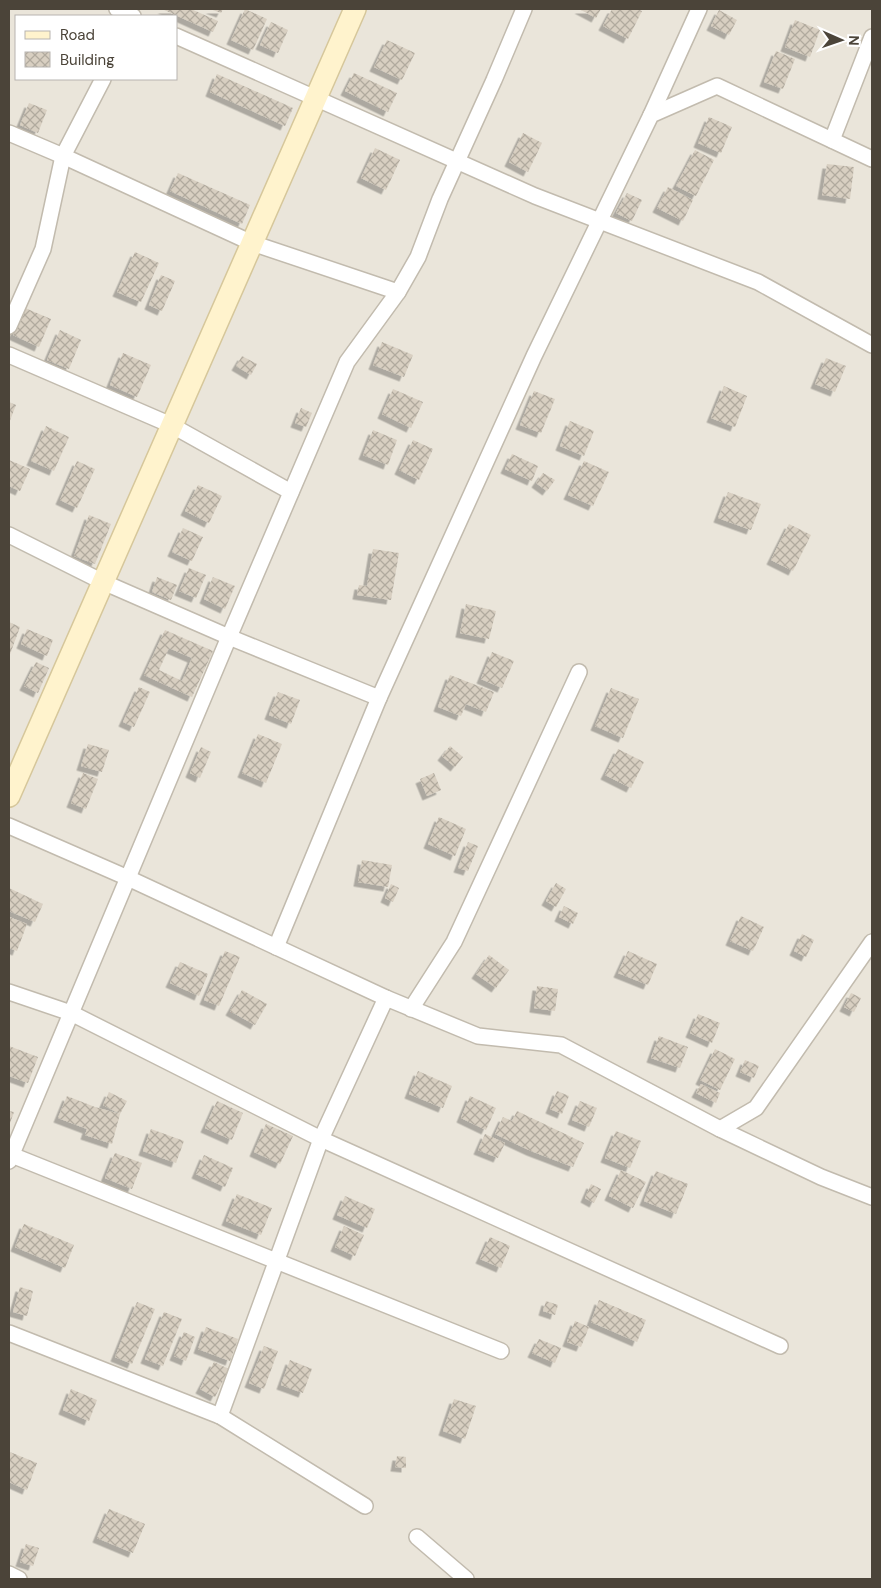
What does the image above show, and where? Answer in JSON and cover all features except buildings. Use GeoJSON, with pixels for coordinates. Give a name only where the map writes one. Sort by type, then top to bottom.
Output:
{"type":"FeatureCollection","features":[{"type":"Feature","properties":{"kind":"street"},"geometry":{"type":"LineString","coordinates":[[117,9],[131,15]]}},
{"type":"Feature","properties":{"kind":"street"},"geometry":{"type":"LineString","coordinates":[[9,796],[355,9]]}},
{"type":"Feature","properties":{"kind":"street"},"geometry":{"type":"LineString","coordinates":[[501,1351],[277,1260],[10,1157],[347,362],[398,292],[418,257],[524,9]]}},
{"type":"Feature","properties":{"kind":"street"},"geometry":{"type":"LineString","coordinates":[[276,947],[379,698],[534,356],[651,115],[699,9]]}},
{"type":"Feature","properties":{"kind":"street"},"geometry":{"type":"LineString","coordinates":[[178,37],[536,196],[758,282],[872,345]]}},
{"type":"Feature","properties":{"kind":"street"},"geometry":{"type":"LineString","coordinates":[[832,140],[872,37]]}},
{"type":"Feature","properties":{"kind":"street"},"geometry":{"type":"LineString","coordinates":[[9,326],[44,249],[63,156],[102,80]]}},
{"type":"Feature","properties":{"kind":"street"},"geometry":{"type":"LineString","coordinates":[[651,115],[717,86],[872,159]]}},
{"type":"Feature","properties":{"kind":"street"},"geometry":{"type":"LineString","coordinates":[[9,133],[252,243],[398,292]]}},
{"type":"Feature","properties":{"kind":"street"},"geometry":{"type":"LineString","coordinates":[[9,355],[171,425],[291,492]]}},
{"type":"Feature","properties":{"kind":"street"},"geometry":{"type":"LineString","coordinates":[[9,535],[103,582],[229,637],[379,698]]}},
{"type":"Feature","properties":{"kind":"street"},"geometry":{"type":"LineString","coordinates":[[411,1009],[454,942],[579,672]]}},
{"type":"Feature","properties":{"kind":"street"},"geometry":{"type":"LineString","coordinates":[[9,826],[128,878],[386,998],[478,1036],[561,1045],[720,1129],[821,1177],[872,1197]]}},
{"type":"Feature","properties":{"kind":"street"},"geometry":{"type":"LineString","coordinates":[[720,1129],[756,1108],[872,942]]}},
{"type":"Feature","properties":{"kind":"street"},"geometry":{"type":"LineString","coordinates":[[9,992],[71,1013],[322,1139],[780,1346]]}},
{"type":"Feature","properties":{"kind":"street"},"geometry":{"type":"LineString","coordinates":[[220,1416],[322,1139],[386,998]]}},
{"type":"Feature","properties":{"kind":"street"},"geometry":{"type":"LineString","coordinates":[[9,1333],[220,1416],[365,1506]]}},
{"type":"Feature","properties":{"kind":"street"},"geometry":{"type":"LineString","coordinates":[[417,1537],[466,1579]]}},
{"type":"Feature","properties":{"kind":"street"},"geometry":{"type":"LineString","coordinates":[[9,1574],[18,1579]]}},
{"type":"Feature","properties":{"kind":"shaded area"},"geometry":{"type":"Polygon","coordinates":[[[9,9],[872,9],[872,1579],[9,1579],[9,9]]]}}]}
